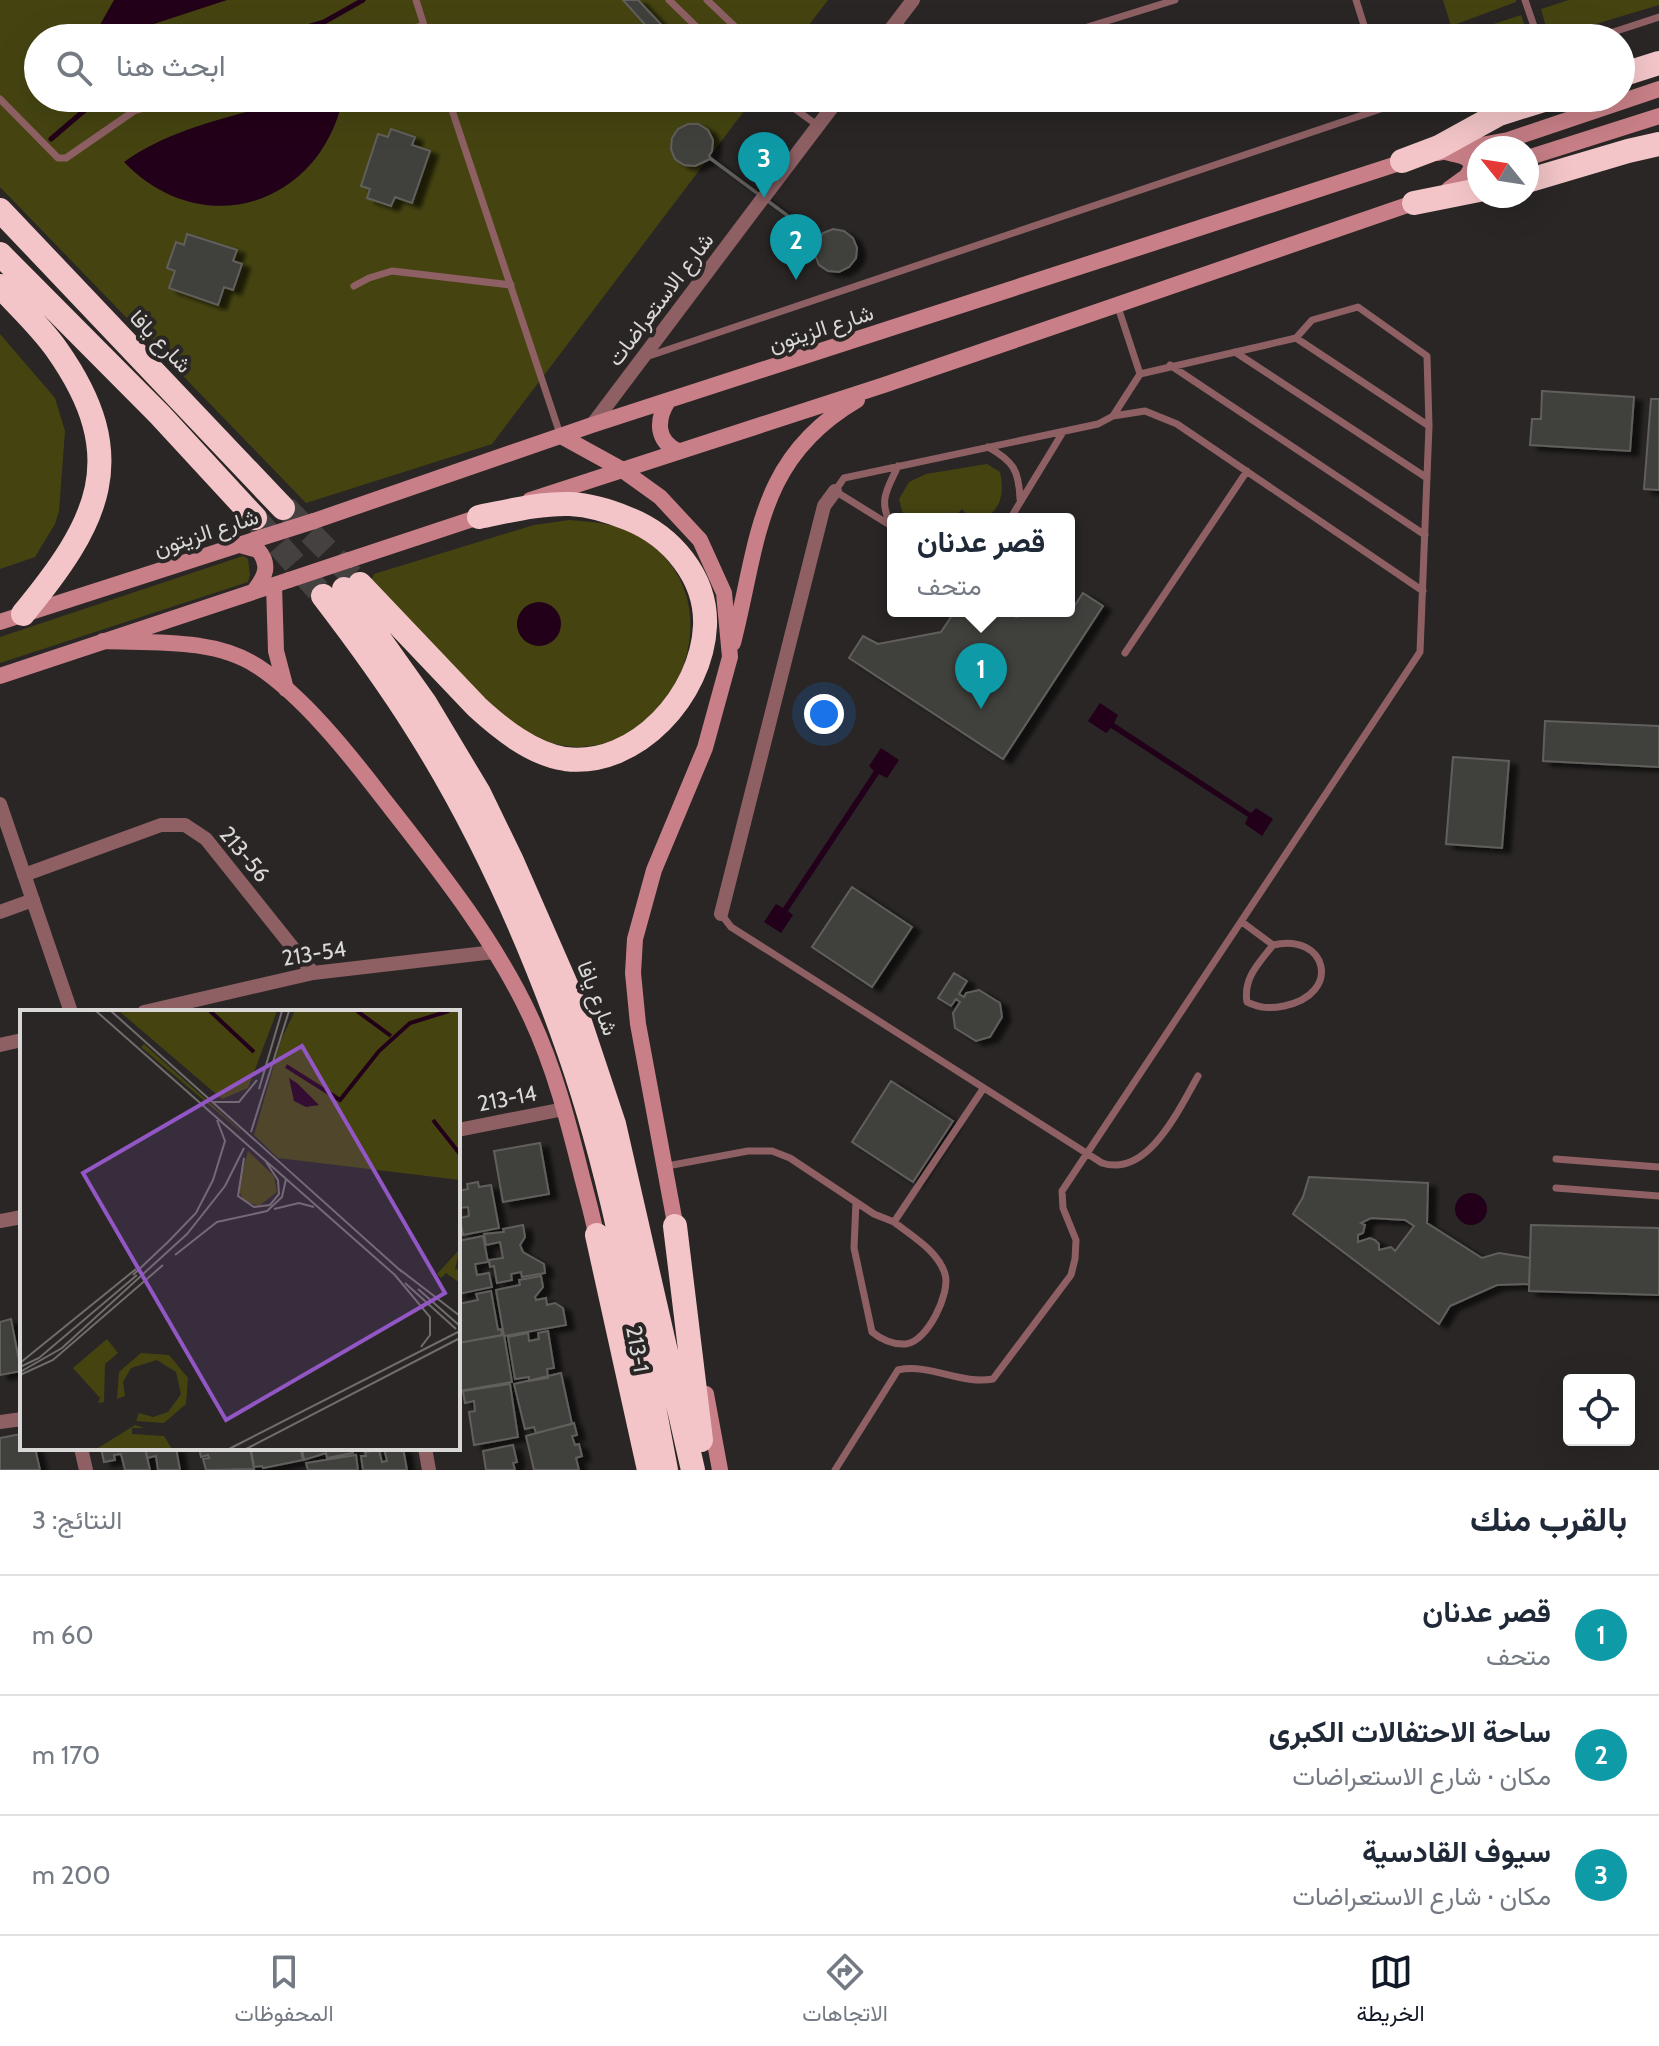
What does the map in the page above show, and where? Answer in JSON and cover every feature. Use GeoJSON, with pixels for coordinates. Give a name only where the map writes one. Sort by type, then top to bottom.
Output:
{"type":"FeatureCollection","features":[{"type":"Feature","properties":{"kind":"highway"},"geometry":{"type":"LineString","coordinates":[[1635,71],[1659,63]]}},
{"type":"Feature","properties":{"kind":"highway"},"geometry":{"type":"LineString","coordinates":[[1402,161],[1439,147],[1505,112]]}},
{"type":"Feature","properties":{"kind":"highway"},"geometry":{"type":"LineString","coordinates":[[1539,177],[1659,144]]}},
{"type":"Feature","properties":{"kind":"highway"},"geometry":{"type":"LineString","coordinates":[[1414,203],[1467,192]]}},
{"type":"Feature","properties":{"kind":"highway","name":"شارع يافا"},"geometry":{"type":"LineString","coordinates":[[0,210],[281,504]]}},
{"type":"Feature","properties":{"kind":"highway"},"geometry":{"type":"LineString","coordinates":[[0,254],[160,415],[254,529]]}},
{"type":"Feature","properties":{"kind":"highway"},"geometry":{"type":"LineString","coordinates":[[0,286],[57,349],[78,385],[99,445],[100,482],[89,518],[55,575],[23,614]]}},
{"type":"Feature","properties":{"kind":"highway"},"geometry":{"type":"LineString","coordinates":[[343,590],[497,725],[530,747],[564,759],[601,758],[652,731],[686,689],[699,658],[705,626],[702,596],[676,549],[651,528],[595,508],[570,504],[522,508],[479,517]]}},
{"type":"Feature","properties":{"kind":"highway","name":"شارع يافا"},"geometry":{"type":"LineString","coordinates":[[343,590],[490,862],[539,972],[570,1054],[607,1179],[632,1289],[666,1470]]}},
{"type":"Feature","properties":{"kind":"highway","name":"شارع يافا"},"geometry":{"type":"LineString","coordinates":[[343,590],[425,703],[479,793],[572,998],[617,1137],[693,1470]]}},
{"type":"Feature","properties":{"kind":"highway"},"geometry":{"type":"LineString","coordinates":[[675,1226],[706,1470]]}},
{"type":"Feature","properties":{"kind":"highway"},"geometry":{"type":"LineString","coordinates":[[597,1235],[649,1470]]}},
{"type":"Feature","properties":{"kind":"main road","name":"شارع الزيتون"},"geometry":{"type":"LineString","coordinates":[[1635,97],[1659,89]]}},
{"type":"Feature","properties":{"kind":"main road","name":"شارع الزيتون"},"geometry":{"type":"LineString","coordinates":[[0,622],[237,545],[254,529],[314,521],[592,425],[1402,161],[1508,140],[1591,112]]}},
{"type":"Feature","properties":{"kind":"main road"},"geometry":{"type":"LineString","coordinates":[[1539,154],[1659,116]]}},
{"type":"Feature","properties":{"kind":"main road"},"geometry":{"type":"LineString","coordinates":[[1433,154],[1460,155],[1472,163],[1467,176],[1449,189]]}},
{"type":"Feature","properties":{"kind":"main road"},"geometry":{"type":"LineString","coordinates":[[0,676],[621,469],[884,385],[1414,203],[1467,182]]}},
{"type":"Feature","properties":{"kind":"main road"},"geometry":{"type":"LineString","coordinates":[[720,1470],[638,1024],[633,973],[635,939],[654,870],[705,748],[730,657],[762,515],[779,474],[802,443],[838,411],[884,385]]}},
{"type":"Feature","properties":{"kind":"main road"},"geometry":{"type":"LineString","coordinates":[[668,401],[661,412],[659,426],[664,442],[678,451]]}},
{"type":"Feature","properties":{"kind":"main road"},"geometry":{"type":"LineString","coordinates":[[561,436],[621,469],[660,497],[700,540],[724,593],[730,657]]}},
{"type":"Feature","properties":{"kind":"main road"},"geometry":{"type":"LineString","coordinates":[[237,545],[258,550],[265,560],[265,574],[254,591]]}},
{"type":"Feature","properties":{"kind":"main road"},"geometry":{"type":"LineString","coordinates":[[281,582],[276,651],[286,689]]}},
{"type":"Feature","properties":{"kind":"main road","name":"213-1"},"geometry":{"type":"LineString","coordinates":[[103,641],[191,645],[228,653],[256,665],[286,689],[358,766],[413,836],[494,952],[531,1018],[564,1109],[597,1235],[637,1470]]}},
{"type":"Feature","properties":{"kind":"street"},"geometry":{"type":"LineString","coordinates":[[895,24],[913,0]]}},
{"type":"Feature","properties":{"kind":"street","name":"شارع الاستعراضات"},"geometry":{"type":"LineString","coordinates":[[592,425],[826,112]]}},
{"type":"Feature","properties":{"kind":"street"},"geometry":{"type":"LineString","coordinates":[[721,914],[824,506],[835,491]]}},
{"type":"Feature","properties":{"kind":"street"},"geometry":{"type":"LineString","coordinates":[[0,804],[70,1010]]}},
{"type":"Feature","properties":{"kind":"street","name":"213-56"},"geometry":{"type":"LineString","coordinates":[[24,875],[161,825],[185,825],[206,839],[313,973]]}},
{"type":"Feature","properties":{"kind":"street"},"geometry":{"type":"LineString","coordinates":[[0,912],[33,900]]}},
{"type":"Feature","properties":{"kind":"street","name":"213-54"},"geometry":{"type":"LineString","coordinates":[[153,1010],[313,973],[494,952]]}},
{"type":"Feature","properties":{"kind":"street"},"geometry":{"type":"LineString","coordinates":[[0,1045],[20,1040]]}},
{"type":"Feature","properties":{"kind":"street","name":"213-14"},"geometry":{"type":"LineString","coordinates":[[460,1130],[564,1109]]}},
{"type":"Feature","properties":{"kind":"street"},"geometry":{"type":"LineString","coordinates":[[0,1221],[20,1217]]}},
{"type":"Feature","properties":{"kind":"street"},"geometry":{"type":"LineString","coordinates":[[0,1422],[20,1419]]}},
{"type":"Feature","properties":{"kind":"street"},"geometry":{"type":"LineString","coordinates":[[81,1450],[86,1470]]}},
{"type":"Feature","properties":{"kind":"street"},"geometry":{"type":"LineString","coordinates":[[425,1450],[429,1470]]}},
{"type":"Feature","properties":{"kind":"lane"},"geometry":{"type":"LineString","coordinates":[[416,0],[424,24]]}},
{"type":"Feature","properties":{"kind":"lane"},"geometry":{"type":"LineString","coordinates":[[669,0],[694,24]]}},
{"type":"Feature","properties":{"kind":"lane"},"geometry":{"type":"LineString","coordinates":[[707,0],[732,24]]}},
{"type":"Feature","properties":{"kind":"lane"},"geometry":{"type":"LineString","coordinates":[[1097,24],[1175,0]]}},
{"type":"Feature","properties":{"kind":"lane"},"geometry":{"type":"LineString","coordinates":[[1356,0],[1364,24]]}},
{"type":"Feature","properties":{"kind":"lane"},"geometry":{"type":"LineString","coordinates":[[1525,0],[1533,24]]}},
{"type":"Feature","properties":{"kind":"lane"},"geometry":{"type":"LineString","coordinates":[[1635,25],[1659,17]]}},
{"type":"Feature","properties":{"kind":"lane"},"geometry":{"type":"LineString","coordinates":[[0,99],[58,158],[66,158],[133,112]]}},
{"type":"Feature","properties":{"kind":"lane"},"geometry":{"type":"LineString","coordinates":[[453,112],[561,436]]}},
{"type":"Feature","properties":{"kind":"lane"},"geometry":{"type":"LineString","coordinates":[[799,112],[818,126]]}},
{"type":"Feature","properties":{"kind":"lane"},"geometry":{"type":"LineString","coordinates":[[643,358],[1361,112]]}},
{"type":"Feature","properties":{"kind":"lane"},"geometry":{"type":"LineString","coordinates":[[354,286],[392,271],[511,285]]}},
{"type":"Feature","properties":{"kind":"lane"},"geometry":{"type":"LineString","coordinates":[[1117,304],[1140,374]]}},
{"type":"Feature","properties":{"kind":"lane"},"geometry":{"type":"LineString","coordinates":[[835,1470],[898,1370],[935,1371],[976,1382],[993,1379],[1071,1275],[1076,1240],[1063,1208],[1062,1191],[1420,652],[1429,426],[1427,356],[1358,307],[1312,320],[1296,338],[1140,374],[1113,416]]}},
{"type":"Feature","properties":{"kind":"lane"},"geometry":{"type":"LineString","coordinates":[[1296,338],[1429,426]]}},
{"type":"Feature","properties":{"kind":"lane"},"geometry":{"type":"LineString","coordinates":[[1235,352],[1427,478]]}},
{"type":"Feature","properties":{"kind":"lane"},"geometry":{"type":"LineString","coordinates":[[1170,365],[1425,535]]}},
{"type":"Feature","properties":{"kind":"lane"},"geometry":{"type":"LineString","coordinates":[[887,523],[835,491],[844,478],[1064,432],[1098,424],[1113,416],[1145,411],[1177,424],[1423,591]]}},
{"type":"Feature","properties":{"kind":"lane"},"geometry":{"type":"LineString","coordinates":[[1014,513],[1064,432]]}},
{"type":"Feature","properties":{"kind":"lane"},"geometry":{"type":"LineString","coordinates":[[988,447],[1006,457],[1014,467],[1020,503]]}},
{"type":"Feature","properties":{"kind":"lane"},"geometry":{"type":"LineString","coordinates":[[887,513],[883,504],[886,491],[898,466]]}},
{"type":"Feature","properties":{"kind":"lane"},"geometry":{"type":"LineString","coordinates":[[1125,653],[1247,471]]}},
{"type":"Feature","properties":{"kind":"lane"},"geometry":{"type":"LineString","coordinates":[[721,914],[731,927],[1085,1155],[1115,1167],[1125,1166],[1143,1154],[1165,1133],[1198,1076]]}},
{"type":"Feature","properties":{"kind":"lane"},"geometry":{"type":"LineString","coordinates":[[1242,922],[1273,945]]}},
{"type":"Feature","properties":{"kind":"lane"},"geometry":{"type":"LineString","coordinates":[[1289,941],[1302,944],[1316,955],[1322,970],[1317,989],[1305,1001],[1261,1008],[1247,1002],[1244,988],[1273,945],[1289,941]]}},
{"type":"Feature","properties":{"kind":"lane"},"geometry":{"type":"LineString","coordinates":[[894,1222],[983,1089]]}},
{"type":"Feature","properties":{"kind":"lane"},"geometry":{"type":"LineString","coordinates":[[664,1166],[748,1151],[772,1151],[790,1158],[856,1202],[894,1222],[935,1255],[945,1272],[948,1285],[937,1312],[920,1338],[908,1344],[886,1342],[872,1332],[854,1248],[856,1202]]}},
{"type":"Feature","properties":{"kind":"lane"},"geometry":{"type":"LineString","coordinates":[[1556,1159],[1659,1167]]}},
{"type":"Feature","properties":{"kind":"lane"},"geometry":{"type":"LineString","coordinates":[[1556,1188],[1659,1196]]}},
{"type":"Feature","properties":{"kind":"shaded area"},"geometry":{"type":"Polygon","coordinates":[[[0,0],[828,0],[810,24],[24,24],[24,112],[743,112],[492,444],[306,503],[0,187],[0,0]]]}},
{"type":"Feature","properties":{"kind":"shaded area"},"geometry":{"type":"Polygon","coordinates":[[[114,0],[227,0],[154,24],[101,23],[114,0]]]}},
{"type":"Feature","properties":{"kind":"shaded area"},"geometry":{"type":"Polygon","coordinates":[[[1443,0],[1516,0],[1456,24],[1450,24],[1443,0]]]}},
{"type":"Feature","properties":{"kind":"shaded area"},"geometry":{"type":"Polygon","coordinates":[[[1569,0],[1659,0],[1659,5],[1596,24],[1545,24],[1541,9],[1569,0]]]}},
{"type":"Feature","properties":{"kind":"shaded area"},"geometry":{"type":"Polygon","coordinates":[[[1521,15],[1524,24],[1494,24],[1521,15]]]}},
{"type":"Feature","properties":{"kind":"shaded area"},"geometry":{"type":"Polygon","coordinates":[[[246,112],[338,112],[330,135],[310,165],[284,187],[254,201],[222,206],[188,201],[155,187],[124,162],[164,139],[246,112]]]}},
{"type":"Feature","properties":{"kind":"shaded area"},"geometry":{"type":"Polygon","coordinates":[[[0,334],[55,398],[65,431],[59,511],[55,524],[35,557],[0,569],[0,334]]]}},
{"type":"Feature","properties":{"kind":"shaded area"},"geometry":{"type":"Polygon","coordinates":[[[987,464],[1000,472],[1002,490],[998,506],[991,513],[965,513],[962,509],[958,513],[903,513],[899,499],[909,482],[926,474],[987,464]]]}},
{"type":"Feature","properties":{"kind":"shaded area"},"geometry":{"type":"Polygon","coordinates":[[[570,520],[616,526],[641,537],[674,569],[689,607],[688,648],[674,686],[650,718],[616,739],[576,747],[533,736],[499,713],[371,581],[374,574],[534,525],[570,520]]]}},
{"type":"Feature","properties":{"kind":"shaded area"},"geometry":{"type":"Polygon","coordinates":[[[243,556],[248,559],[248,582],[0,663],[0,637],[243,556]]]}},
{"type":"Feature","properties":{"kind":"shaded area"},"geometry":{"type":"Polygon","coordinates":[[[539,602],[554,609],[561,624],[554,639],[539,646],[524,639],[517,624],[524,609],[539,602]]]}},
{"type":"Feature","properties":{"kind":"shaded area"},"geometry":{"type":"Polygon","coordinates":[[[1100,703],[1118,715],[1114,723],[1251,813],[1256,808],[1273,819],[1262,836],[1245,824],[1248,817],[1111,728],[1106,733],[1088,721],[1100,703]]]}},
{"type":"Feature","properties":{"kind":"shaded area"},"geometry":{"type":"Polygon","coordinates":[[[881,748],[899,760],[887,778],[879,774],[788,911],[793,915],[781,933],[764,922],[776,904],[783,908],[874,771],[869,766],[881,748]]]}},
{"type":"Feature","properties":{"kind":"shaded area"},"geometry":{"type":"Polygon","coordinates":[[[1471,1193],[1482,1198],[1487,1209],[1482,1220],[1471,1225],[1460,1220],[1455,1209],[1460,1198],[1471,1193]]]}},
{"type":"Feature","properties":{"kind":"building"},"geometry":{"type":"Polygon","coordinates":[[[623,0],[638,0],[661,24],[644,24],[623,0]]]}},
{"type":"Feature","properties":{"kind":"building"},"geometry":{"type":"Polygon","coordinates":[[[688,124],[698,124],[708,130],[713,140],[711,158],[816,236],[820,238],[823,233],[833,229],[844,231],[853,238],[857,248],[856,258],[849,267],[839,272],[828,271],[819,265],[815,255],[818,239],[710,159],[695,166],[684,165],[675,159],[671,149],[672,138],[678,129],[688,124]]]}},
{"type":"Feature","properties":{"kind":"building"},"geometry":{"type":"Polygon","coordinates":[[[391,129],[415,137],[412,145],[430,151],[412,203],[395,197],[391,206],[367,198],[370,189],[361,186],[378,134],[388,137],[391,129]]]}},
{"type":"Feature","properties":{"kind":"building"},"geometry":{"type":"Polygon","coordinates":[[[187,234],[237,250],[233,261],[242,264],[233,290],[224,287],[218,305],[169,288],[175,271],[167,268],[176,242],[184,245],[187,234]]]}},
{"type":"Feature","properties":{"kind":"building"},"geometry":{"type":"Polygon","coordinates":[[[1542,391],[1634,397],[1630,451],[1530,445],[1532,419],[1541,419],[1542,391]]]}},
{"type":"Feature","properties":{"kind":"building"},"geometry":{"type":"Polygon","coordinates":[[[1651,399],[1659,399],[1659,490],[1644,489],[1651,399]]]}},
{"type":"Feature","properties":{"kind":"building"},"geometry":{"type":"Polygon","coordinates":[[[1083,593],[1103,606],[1003,759],[849,658],[863,636],[878,644],[941,632],[951,617],[1075,617],[1075,605],[1083,593]]]}},
{"type":"Feature","properties":{"kind":"building"},"geometry":{"type":"Polygon","coordinates":[[[1545,721],[1659,726],[1659,767],[1543,761],[1545,721]]]}},
{"type":"Feature","properties":{"kind":"building"},"geometry":{"type":"Polygon","coordinates":[[[1453,757],[1509,761],[1502,848],[1446,844],[1453,757]]]}},
{"type":"Feature","properties":{"kind":"building"},"geometry":{"type":"Polygon","coordinates":[[[852,887],[912,927],[872,987],[812,947],[852,887]]]}},
{"type":"Feature","properties":{"kind":"building"},"geometry":{"type":"Polygon","coordinates":[[[954,973],[967,981],[959,994],[964,997],[966,993],[979,990],[1000,1003],[1002,1017],[990,1037],[976,1041],[955,1028],[953,1013],[960,1002],[956,999],[951,1006],[938,998],[954,973]]]}},
{"type":"Feature","properties":{"kind":"building"},"geometry":{"type":"Polygon","coordinates":[[[891,1081],[953,1121],[913,1182],[852,1142],[891,1081]]]}},
{"type":"Feature","properties":{"kind":"building"},"geometry":{"type":"Polygon","coordinates":[[[540,1143],[549,1194],[503,1202],[494,1151],[540,1143]]]}},
{"type":"Feature","properties":{"kind":"building"},"geometry":{"type":"Polygon","coordinates":[[[1309,1177],[1428,1183],[1427,1223],[1482,1258],[1499,1253],[1530,1258],[1529,1284],[1497,1285],[1450,1306],[1439,1324],[1293,1214],[1303,1197],[1309,1177]],[[1371,1218],[1361,1223],[1365,1225],[1363,1233],[1358,1235],[1358,1242],[1370,1238],[1379,1244],[1379,1250],[1391,1247],[1395,1251],[1414,1226],[1405,1220],[1371,1218]]]}},
{"type":"Feature","properties":{"kind":"building"},"geometry":{"type":"Polygon","coordinates":[[[478,1182],[479,1187],[491,1185],[499,1228],[463,1235],[460,1218],[469,1216],[468,1207],[460,1208],[460,1191],[468,1189],[467,1184],[478,1182]]]}},
{"type":"Feature","properties":{"kind":"building"},"geometry":{"type":"Polygon","coordinates":[[[523,1225],[525,1237],[520,1245],[523,1252],[544,1264],[545,1273],[522,1277],[521,1272],[511,1274],[512,1280],[497,1283],[494,1266],[490,1267],[489,1260],[503,1258],[500,1242],[486,1245],[484,1234],[504,1232],[503,1229],[523,1225]]]}},
{"type":"Feature","properties":{"kind":"building"},"geometry":{"type":"Polygon","coordinates":[[[1531,1225],[1659,1228],[1659,1295],[1529,1291],[1531,1225]]]}},
{"type":"Feature","properties":{"kind":"building"},"geometry":{"type":"Polygon","coordinates":[[[483,1236],[488,1262],[475,1264],[477,1275],[489,1273],[492,1287],[460,1294],[460,1241],[483,1236]]]}},
{"type":"Feature","properties":{"kind":"building"},"geometry":{"type":"Polygon","coordinates":[[[541,1276],[543,1287],[536,1300],[546,1298],[547,1305],[555,1303],[563,1308],[566,1325],[504,1336],[496,1290],[520,1285],[519,1280],[541,1276]]]}},
{"type":"Feature","properties":{"kind":"building"},"geometry":{"type":"Polygon","coordinates":[[[491,1291],[498,1330],[501,1329],[502,1335],[460,1343],[460,1304],[478,1300],[476,1294],[491,1291]]]}},
{"type":"Feature","properties":{"kind":"building"},"geometry":{"type":"Polygon","coordinates":[[[11,1319],[20,1371],[0,1375],[0,1322],[11,1319]]]}},
{"type":"Feature","properties":{"kind":"building"},"geometry":{"type":"Polygon","coordinates":[[[548,1331],[554,1368],[547,1369],[548,1378],[529,1381],[529,1377],[515,1379],[508,1337],[528,1333],[529,1341],[539,1339],[538,1333],[548,1331]]]}},
{"type":"Feature","properties":{"kind":"building"},"geometry":{"type":"Polygon","coordinates":[[[504,1335],[512,1382],[460,1391],[460,1343],[504,1335]]]}},
{"type":"Feature","properties":{"kind":"building"},"geometry":{"type":"Polygon","coordinates":[[[561,1373],[572,1424],[536,1433],[534,1427],[525,1429],[514,1384],[561,1373]]]}},
{"type":"Feature","properties":{"kind":"building"},"geometry":{"type":"Polygon","coordinates":[[[510,1384],[518,1437],[474,1445],[469,1412],[475,1411],[474,1401],[465,1403],[463,1391],[510,1384]]]}},
{"type":"Feature","properties":{"kind":"building"},"geometry":{"type":"Polygon","coordinates":[[[574,1423],[577,1435],[572,1436],[575,1445],[579,1444],[582,1456],[576,1458],[579,1470],[534,1470],[526,1436],[574,1423]]]}},
{"type":"Feature","properties":{"kind":"building"},"geometry":{"type":"Polygon","coordinates":[[[20,1434],[20,1450],[35,1450],[40,1470],[0,1470],[0,1438],[20,1434]]]}},
{"type":"Feature","properties":{"kind":"building"},"geometry":{"type":"Polygon","coordinates":[[[513,1445],[517,1462],[513,1463],[515,1470],[486,1470],[483,1451],[513,1445]]]}},
{"type":"Feature","properties":{"kind":"building"},"geometry":{"type":"Polygon","coordinates":[[[101,1450],[145,1450],[150,1470],[125,1470],[121,1454],[114,1455],[115,1460],[104,1462],[101,1450]]]}},
{"type":"Feature","properties":{"kind":"building"},"geometry":{"type":"Polygon","coordinates":[[[145,1450],[176,1450],[180,1470],[158,1470],[156,1456],[147,1458],[145,1450]]]}},
{"type":"Feature","properties":{"kind":"building"},"geometry":{"type":"Polygon","coordinates":[[[199,1450],[250,1450],[254,1469],[206,1470],[203,1459],[209,1458],[208,1455],[201,1457],[199,1450]]]}},
{"type":"Feature","properties":{"kind":"building"},"geometry":{"type":"Polygon","coordinates":[[[251,1450],[300,1450],[303,1460],[254,1467],[251,1450]]]}},
{"type":"Feature","properties":{"kind":"building"},"geometry":{"type":"Polygon","coordinates":[[[302,1450],[352,1450],[353,1453],[327,1458],[326,1453],[304,1460],[302,1450]]]}},
{"type":"Feature","properties":{"kind":"building"},"geometry":{"type":"Polygon","coordinates":[[[379,1450],[382,1462],[387,1461],[384,1450],[403,1450],[407,1470],[363,1470],[361,1456],[366,1456],[365,1452],[379,1450]]]}},
{"type":"Feature","properties":{"kind":"building"},"geometry":{"type":"Polygon","coordinates":[[[356,1455],[358,1470],[308,1470],[306,1463],[356,1455]]]}},
{"type":"Feature","properties":{"kind":"waterway"},"geometry":{"type":"LineString","coordinates":[[317,24],[363,0]]}},
{"type":"Feature","properties":{"kind":"waterway"},"geometry":{"type":"LineString","coordinates":[[51,139],[83,112]]}},
{"type":"Feature","properties":{"kind":"tunnel"},"geometry":{"type":"LineString","coordinates":[[285,507],[360,584]]}},
{"type":"Feature","properties":{"kind":"tunnel"},"geometry":{"type":"LineString","coordinates":[[255,518],[323,596]]}},
{"type":"Feature","properties":{"kind":"place","name":"سيوف القادسية"},"geometry":{"type":"Point","coordinates":[764,198]}},
{"type":"Feature","properties":{"kind":"place","name":"ساحة الاحتفالات الكبرى"},"geometry":{"type":"Point","coordinates":[796,280]}},
{"type":"Feature","properties":{"kind":"place","name":"قصر عدنان"},"geometry":{"type":"Point","coordinates":[981,709]}}]}
